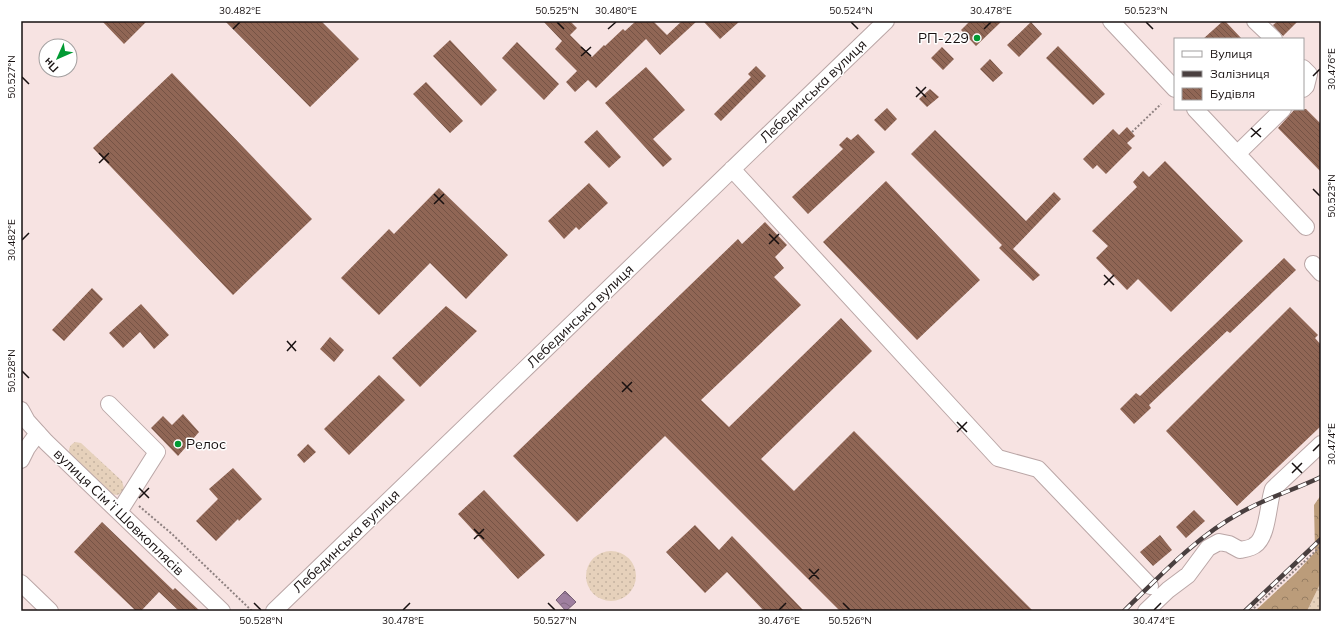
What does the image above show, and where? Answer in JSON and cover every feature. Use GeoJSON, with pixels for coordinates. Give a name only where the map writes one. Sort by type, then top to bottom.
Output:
{"type":"FeatureCollection","features":[{"type":"Feature","properties":{"kind":"street","name":"Лебединська вулиця"},"geometry":{"type":"LineString","coordinates":[[274,611],[886,21]]}},
{"type":"Feature","properties":{"kind":"street"},"geometry":{"type":"LineString","coordinates":[[1111,21],[1174,87]]}},
{"type":"Feature","properties":{"kind":"street"},"geometry":{"type":"LineString","coordinates":[[1255,21],[1273,38]]}},
{"type":"Feature","properties":{"kind":"street"},"geometry":{"type":"LineString","coordinates":[[1306,71],[1321,86]]}},
{"type":"Feature","properties":{"kind":"street"},"geometry":{"type":"LineString","coordinates":[[1304,89],[1306,86],[1306,71]]}},
{"type":"Feature","properties":{"kind":"street"},"geometry":{"type":"LineString","coordinates":[[1195,110],[1306,227]]}},
{"type":"Feature","properties":{"kind":"street"},"geometry":{"type":"LineString","coordinates":[[1237,154],[1283,110]]}},
{"type":"Feature","properties":{"kind":"street"},"geometry":{"type":"LineString","coordinates":[[732,169],[998,458],[1038,469],[1150,586]]}},
{"type":"Feature","properties":{"kind":"street"},"geometry":{"type":"LineString","coordinates":[[109,404],[157,452],[119,512]]}},
{"type":"Feature","properties":{"kind":"street","name":"вулиця Сімʼї Шовкоплясів"},"geometry":{"type":"LineString","coordinates":[[21,410],[27,421],[38,434],[222,611]]}},
{"type":"Feature","properties":{"kind":"street"},"geometry":{"type":"LineString","coordinates":[[21,460],[27,448],[38,434]]}},
{"type":"Feature","properties":{"kind":"street"},"geometry":{"type":"LineString","coordinates":[[1146,611],[1168,590],[1188,575],[1208,548],[1219,542],[1229,544],[1240,550],[1255,546],[1263,535],[1273,489],[1321,444]]}},
{"type":"Feature","properties":{"kind":"street"},"geometry":{"type":"LineString","coordinates":[[21,583],[50,611]]}},
{"type":"Feature","properties":{"kind":"path"},"geometry":{"type":"LineString","coordinates":[[1132,132],[1161,104]]}},
{"type":"Feature","properties":{"kind":"path"},"geometry":{"type":"LineString","coordinates":[[128,497],[172,534],[252,611]]}},
{"type":"Feature","properties":{"kind":"path"},"geometry":{"type":"LineString","coordinates":[[1251,611],[1321,546]]}},
{"type":"Feature","properties":{"kind":"shaded area"},"geometry":{"type":"Polygon","coordinates":[[[75,442],[81,443],[122,481],[124,488],[122,493],[117,495],[111,494],[70,456],[69,451],[71,445],[75,442]]]}},
{"type":"Feature","properties":{"kind":"shaded area"},"geometry":{"type":"Polygon","coordinates":[[[611,551],[621,553],[629,558],[634,566],[636,576],[634,586],[629,594],[621,599],[611,601],[601,599],[593,594],[588,586],[586,576],[588,566],[593,558],[601,553],[611,551]]]}},
{"type":"Feature","properties":{"kind":"shaded area"},"geometry":{"type":"Polygon","coordinates":[[[1321,582],[1321,611],[1307,611],[1321,582]]]}},
{"type":"Feature","properties":{"kind":"green space"},"geometry":{"type":"Polygon","coordinates":[[[1321,495],[1321,582],[1307,611],[1255,611],[1297,572],[1315,552],[1314,505],[1321,495]]]}},
{"type":"Feature","properties":{"kind":"water"},"geometry":{"type":"Polygon","coordinates":[[[565,591],[576,602],[566,611],[556,600],[565,591]]]}},
{"type":"Feature","properties":{"kind":"building"},"geometry":{"type":"Polygon","coordinates":[[[102,21],[147,21],[124,44],[102,21]]]}},
{"type":"Feature","properties":{"kind":"building"},"geometry":{"type":"Polygon","coordinates":[[[225,21],[321,21],[359,59],[310,107],[225,21]]]}},
{"type":"Feature","properties":{"kind":"building"},"geometry":{"type":"Polygon","coordinates":[[[543,21],[570,21],[577,28],[570,35],[592,57],[623,29],[625,31],[636,21],[653,21],[667,35],[682,21],[697,21],[660,55],[646,39],[596,88],[588,80],[575,92],[566,82],[577,71],[555,49],[562,41],[543,21]]]}},
{"type":"Feature","properties":{"kind":"building"},"geometry":{"type":"Polygon","coordinates":[[[703,21],[740,21],[720,39],[703,21]]]}},
{"type":"Feature","properties":{"kind":"building","name":"РП-229"},"geometry":{"type":"Polygon","coordinates":[[[970,21],[1002,21],[976,46],[961,30],[970,21]]]}},
{"type":"Feature","properties":{"kind":"building"},"geometry":{"type":"Polygon","coordinates":[[[1223,21],[1225,21],[1241,38],[1204,38],[1223,21]]]}},
{"type":"Feature","properties":{"kind":"building"},"geometry":{"type":"Polygon","coordinates":[[[1278,21],[1298,21],[1283,36],[1273,25],[1278,21]]]}},
{"type":"Feature","properties":{"kind":"building"},"geometry":{"type":"Polygon","coordinates":[[[1031,22],[1042,34],[1019,57],[1007,45],[1031,22]]]}},
{"type":"Feature","properties":{"kind":"building"},"geometry":{"type":"Polygon","coordinates":[[[450,40],[497,90],[481,106],[433,56],[450,40]]]}},
{"type":"Feature","properties":{"kind":"building"},"geometry":{"type":"Polygon","coordinates":[[[517,42],[559,84],[544,100],[502,58],[517,42]]]}},
{"type":"Feature","properties":{"kind":"building"},"geometry":{"type":"Polygon","coordinates":[[[1058,46],[1105,94],[1093,105],[1046,58],[1058,46]]]}},
{"type":"Feature","properties":{"kind":"building"},"geometry":{"type":"Polygon","coordinates":[[[942,47],[954,59],[943,70],[931,58],[942,47]]]}},
{"type":"Feature","properties":{"kind":"building"},"geometry":{"type":"Polygon","coordinates":[[[990,59],[1003,73],[993,82],[980,69],[990,59]]]}},
{"type":"Feature","properties":{"kind":"building"},"geometry":{"type":"Polygon","coordinates":[[[756,66],[766,76],[721,121],[714,114],[751,77],[748,74],[756,66]]]}},
{"type":"Feature","properties":{"kind":"building"},"geometry":{"type":"Polygon","coordinates":[[[646,67],[685,110],[653,139],[672,159],[663,167],[605,103],[646,67]]]}},
{"type":"Feature","properties":{"kind":"building"},"geometry":{"type":"Polygon","coordinates":[[[172,73],[312,219],[233,295],[93,148],[172,73]]]}},
{"type":"Feature","properties":{"kind":"building"},"geometry":{"type":"Polygon","coordinates":[[[426,82],[463,121],[450,133],[413,94],[426,82]]]}},
{"type":"Feature","properties":{"kind":"building"},"geometry":{"type":"Polygon","coordinates":[[[930,89],[939,97],[927,107],[919,99],[930,89]]]}},
{"type":"Feature","properties":{"kind":"building"},"geometry":{"type":"Polygon","coordinates":[[[887,108],[897,119],[885,131],[874,120],[887,108]]]}},
{"type":"Feature","properties":{"kind":"building"},"geometry":{"type":"Polygon","coordinates":[[[1304,109],[1306,109],[1321,124],[1321,172],[1278,128],[1294,110],[1304,109]]]}},
{"type":"Feature","properties":{"kind":"building"},"geometry":{"type":"Polygon","coordinates":[[[1127,127],[1135,136],[1127,143],[1132,148],[1106,174],[1097,165],[1093,169],[1083,159],[1113,129],[1119,135],[1127,127]]]}},
{"type":"Feature","properties":{"kind":"building"},"geometry":{"type":"Polygon","coordinates":[[[597,130],[621,157],[609,168],[584,142],[597,130]]]}},
{"type":"Feature","properties":{"kind":"building"},"geometry":{"type":"Polygon","coordinates":[[[935,130],[1026,221],[1054,192],[1061,199],[1013,249],[1040,275],[1033,281],[999,248],[1002,245],[911,154],[935,130]]]}},
{"type":"Feature","properties":{"kind":"building"},"geometry":{"type":"Polygon","coordinates":[[[858,134],[875,152],[808,214],[792,197],[843,149],[839,145],[847,137],[851,140],[858,134]]]}},
{"type":"Feature","properties":{"kind":"building"},"geometry":{"type":"Polygon","coordinates":[[[1165,161],[1243,241],[1171,312],[1138,279],[1127,290],[1096,258],[1108,246],[1092,231],[1137,187],[1133,182],[1143,171],[1149,177],[1165,161]]]}},
{"type":"Feature","properties":{"kind":"building"},"geometry":{"type":"Polygon","coordinates":[[[886,181],[980,280],[917,340],[823,242],[886,181]]]}},
{"type":"Feature","properties":{"kind":"building"},"geometry":{"type":"Polygon","coordinates":[[[589,183],[608,203],[579,230],[576,227],[564,239],[548,221],[589,183]]]}},
{"type":"Feature","properties":{"kind":"building"},"geometry":{"type":"Polygon","coordinates":[[[439,188],[508,255],[466,299],[430,263],[379,315],[341,278],[389,229],[394,234],[439,188]]]}},
{"type":"Feature","properties":{"kind":"building"},"geometry":{"type":"Polygon","coordinates":[[[765,222],[787,245],[775,257],[784,268],[774,277],[801,305],[701,400],[729,427],[841,318],[872,351],[761,459],[794,491],[854,431],[1033,611],[840,611],[665,436],[577,522],[513,456],[738,239],[742,244],[765,222]]]}},
{"type":"Feature","properties":{"kind":"building"},"geometry":{"type":"Polygon","coordinates":[[[1284,258],[1296,270],[1230,333],[1227,331],[1149,405],[1151,408],[1134,424],[1120,409],[1136,393],[1140,396],[1284,258]]]}},
{"type":"Feature","properties":{"kind":"building"},"geometry":{"type":"Polygon","coordinates":[[[92,288],[103,299],[64,341],[52,330],[92,288]]]}},
{"type":"Feature","properties":{"kind":"building"},"geometry":{"type":"Polygon","coordinates":[[[141,304],[169,335],[154,349],[140,332],[123,348],[109,333],[141,304]]]}},
{"type":"Feature","properties":{"kind":"building"},"geometry":{"type":"Polygon","coordinates":[[[446,306],[477,331],[420,387],[392,358],[446,306]]]}},
{"type":"Feature","properties":{"kind":"building"},"geometry":{"type":"Polygon","coordinates":[[[1290,307],[1318,335],[1315,338],[1321,345],[1321,426],[1237,506],[1166,431],[1290,307]]]}},
{"type":"Feature","properties":{"kind":"building"},"geometry":{"type":"Polygon","coordinates":[[[330,337],[344,350],[334,362],[320,349],[330,337]]]}},
{"type":"Feature","properties":{"kind":"building"},"geometry":{"type":"Polygon","coordinates":[[[379,375],[405,400],[349,455],[324,429],[379,375]]]}},
{"type":"Feature","properties":{"kind":"building","name":"Релос"},"geometry":{"type":"Polygon","coordinates":[[[183,414],[199,432],[178,456],[151,428],[163,416],[172,425],[183,414]]]}},
{"type":"Feature","properties":{"kind":"building"},"geometry":{"type":"Polygon","coordinates":[[[308,444],[316,452],[304,463],[297,455],[308,444]]]}},
{"type":"Feature","properties":{"kind":"building"},"geometry":{"type":"Polygon","coordinates":[[[233,468],[262,499],[239,521],[238,519],[216,541],[196,521],[218,499],[209,489],[233,468]]]}},
{"type":"Feature","properties":{"kind":"building"},"geometry":{"type":"Polygon","coordinates":[[[484,490],[545,555],[518,579],[458,514],[484,490]]]}},
{"type":"Feature","properties":{"kind":"building"},"geometry":{"type":"Polygon","coordinates":[[[1194,510],[1205,521],[1186,538],[1176,527],[1194,510]]]}},
{"type":"Feature","properties":{"kind":"building"},"geometry":{"type":"Polygon","coordinates":[[[102,522],[173,590],[175,588],[200,611],[179,611],[159,592],[141,611],[136,611],[74,552],[102,522]]]}},
{"type":"Feature","properties":{"kind":"building"},"geometry":{"type":"Polygon","coordinates":[[[695,525],[719,550],[732,536],[804,611],[764,611],[727,572],[705,593],[666,552],[695,525]]]}},
{"type":"Feature","properties":{"kind":"building"},"geometry":{"type":"Polygon","coordinates":[[[1160,535],[1172,550],[1153,566],[1140,552],[1160,535]]]}},
{"type":"Feature","properties":{"kind":"railway"},"geometry":{"type":"LineString","coordinates":[[1124,611],[1193,545],[1224,523],[1260,503],[1321,477]]}},
{"type":"Feature","properties":{"kind":"railway"},"geometry":{"type":"LineString","coordinates":[[1245,611],[1321,539]]}},
{"type":"Feature","properties":{"kind":"place","name":"РП-229"},"geometry":{"type":"Point","coordinates":[977,38]}},
{"type":"Feature","properties":{"kind":"place","name":"Релос"},"geometry":{"type":"Point","coordinates":[178,444]}}]}
